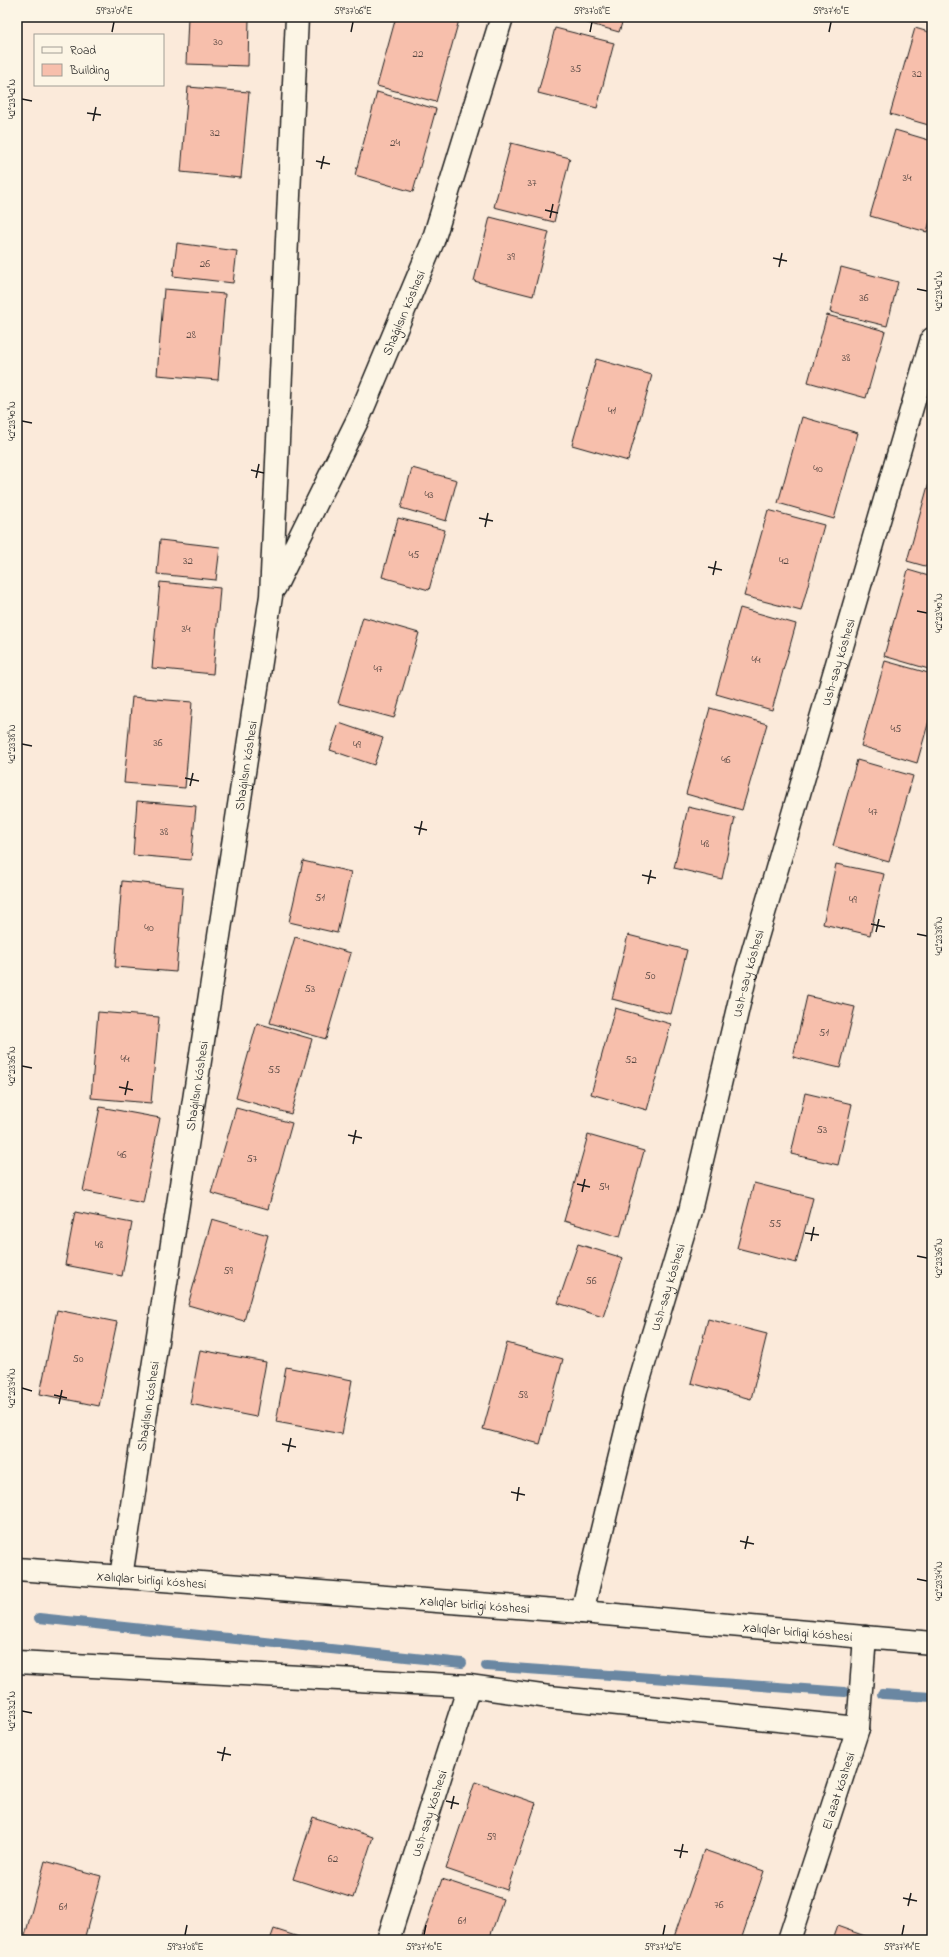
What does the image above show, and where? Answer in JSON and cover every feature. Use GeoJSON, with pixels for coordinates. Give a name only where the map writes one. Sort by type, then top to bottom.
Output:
{"type":"FeatureCollection","features":[{"type":"Feature","properties":{"kind":"street","name":"Shaǵılsın kóshesi"},"geometry":{"type":"LineString","coordinates":[[121,1577],[271,596],[297,17]]}},
{"type":"Feature","properties":{"kind":"street","name":"Shaǵılsın kóshesi"},"geometry":{"type":"LineString","coordinates":[[271,596],[360,415],[433,241],[502,17]]}},
{"type":"Feature","properties":{"kind":"street","name":"Ush-say kóshesi"},"geometry":{"type":"LineString","coordinates":[[582,1612],[636,1390],[690,1211],[745,978],[932,339]]}},
{"type":"Feature","properties":{"kind":"street","name":"Xalıqlar birligi kóshesi"},"geometry":{"type":"LineString","coordinates":[[17,1568],[582,1612],[932,1642]]}},
{"type":"Feature","properties":{"kind":"street","name":"El azat kóshesi"},"geometry":{"type":"LineString","coordinates":[[789,1940],[858,1728],[865,1637]]}},
{"type":"Feature","properties":{"kind":"street"},"geometry":{"type":"LineString","coordinates":[[17,1662],[469,1686],[549,1697],[858,1728]]}},
{"type":"Feature","properties":{"kind":"street","name":"Ush-say kóshesi"},"geometry":{"type":"LineString","coordinates":[[388,1940],[469,1686]]}},
{"type":"Feature","properties":{"kind":"building"},"geometry":{"type":"Polygon","coordinates":[[[188,17],[249,17],[248,66],[186,64],[188,17]]]}},
{"type":"Feature","properties":{"kind":"building"},"geometry":{"type":"Polygon","coordinates":[[[396,17],[449,17],[459,20],[436,102],[377,86],[396,17]]]}},
{"type":"Feature","properties":{"kind":"building"},"geometry":{"type":"Polygon","coordinates":[[[566,17],[624,17],[619,32],[566,17]]]}},
{"type":"Feature","properties":{"kind":"building"},"geometry":{"type":"Polygon","coordinates":[[[555,28],[614,43],[597,108],[538,93],[555,28]]]}},
{"type":"Feature","properties":{"kind":"building"},"geometry":{"type":"Polygon","coordinates":[[[915,28],[932,33],[932,126],[890,114],[915,28]]]}},
{"type":"Feature","properties":{"kind":"building"},"geometry":{"type":"Polygon","coordinates":[[[188,87],[249,92],[241,178],[181,172],[188,87]]]}},
{"type":"Feature","properties":{"kind":"building"},"geometry":{"type":"Polygon","coordinates":[[[377,92],[436,109],[413,192],[355,175],[377,92]]]}},
{"type":"Feature","properties":{"kind":"building"},"geometry":{"type":"Polygon","coordinates":[[[895,130],[932,141],[932,213],[927,232],[870,216],[895,130]]]}},
{"type":"Feature","properties":{"kind":"building"},"geometry":{"type":"Polygon","coordinates":[[[511,143],[570,158],[554,222],[494,207],[511,143]]]}},
{"type":"Feature","properties":{"kind":"building"},"geometry":{"type":"Polygon","coordinates":[[[490,217],[549,232],[533,296],[474,281],[490,217]]]}},
{"type":"Feature","properties":{"kind":"building"},"geometry":{"type":"Polygon","coordinates":[[[177,243],[237,251],[233,283],[173,276],[177,243]]]}},
{"type":"Feature","properties":{"kind":"building"},"geometry":{"type":"Polygon","coordinates":[[[841,267],[898,282],[887,326],[830,312],[841,267]]]}},
{"type":"Feature","properties":{"kind":"building"},"geometry":{"type":"Polygon","coordinates":[[[164,289],[225,294],[218,380],[157,375],[164,289]]]}},
{"type":"Feature","properties":{"kind":"building"},"geometry":{"type":"Polygon","coordinates":[[[827,315],[885,331],[866,398],[808,382],[827,315]]]}},
{"type":"Feature","properties":{"kind":"building"},"geometry":{"type":"Polygon","coordinates":[[[596,359],[652,375],[628,461],[572,445],[596,359]]]}},
{"type":"Feature","properties":{"kind":"building"},"geometry":{"type":"Polygon","coordinates":[[[802,417],[858,433],[834,519],[778,503],[802,417]]]}},
{"type":"Feature","properties":{"kind":"building"},"geometry":{"type":"Polygon","coordinates":[[[412,468],[457,480],[446,521],[401,508],[412,468]]]}},
{"type":"Feature","properties":{"kind":"building"},"geometry":{"type":"Polygon","coordinates":[[[932,475],[932,568],[907,561],[932,475]]]}},
{"type":"Feature","properties":{"kind":"building"},"geometry":{"type":"Polygon","coordinates":[[[768,510],[824,525],[801,611],[744,596],[768,510]]]}},
{"type":"Feature","properties":{"kind":"building"},"geometry":{"type":"Polygon","coordinates":[[[398,518],[445,530],[429,590],[382,577],[398,518]]]}},
{"type":"Feature","properties":{"kind":"building"},"geometry":{"type":"Polygon","coordinates":[[[160,540],[220,547],[216,580],[157,574],[160,540]]]}},
{"type":"Feature","properties":{"kind":"building"},"geometry":{"type":"Polygon","coordinates":[[[908,570],[932,577],[932,670],[884,656],[908,570]]]}},
{"type":"Feature","properties":{"kind":"building"},"geometry":{"type":"Polygon","coordinates":[[[160,582],[220,588],[213,674],[152,668],[160,582]]]}},
{"type":"Feature","properties":{"kind":"building"},"geometry":{"type":"Polygon","coordinates":[[[740,608],[796,624],[772,710],[716,694],[740,608]]]}},
{"type":"Feature","properties":{"kind":"building"},"geometry":{"type":"Polygon","coordinates":[[[363,617],[419,633],[394,718],[338,703],[363,617]]]}},
{"type":"Feature","properties":{"kind":"building"},"geometry":{"type":"Polygon","coordinates":[[[885,661],[932,674],[932,710],[917,763],[861,746],[885,661]]]}},
{"type":"Feature","properties":{"kind":"building"},"geometry":{"type":"Polygon","coordinates":[[[132,697],[192,702],[185,788],[124,783],[132,697]]]}},
{"type":"Feature","properties":{"kind":"building"},"geometry":{"type":"Polygon","coordinates":[[[710,708],[767,724],[742,810],[686,794],[710,708]]]}},
{"type":"Feature","properties":{"kind":"building"},"geometry":{"type":"Polygon","coordinates":[[[339,723],[383,738],[374,765],[330,750],[339,723]]]}},
{"type":"Feature","properties":{"kind":"building"},"geometry":{"type":"Polygon","coordinates":[[[857,760],[913,776],[889,862],[833,846],[857,760]]]}},
{"type":"Feature","properties":{"kind":"building"},"geometry":{"type":"Polygon","coordinates":[[[137,801],[196,806],[191,860],[133,855],[137,801]]]}},
{"type":"Feature","properties":{"kind":"building"},"geometry":{"type":"Polygon","coordinates":[[[688,807],[735,818],[722,879],[674,868],[688,807]]]}},
{"type":"Feature","properties":{"kind":"building"},"geometry":{"type":"Polygon","coordinates":[[[303,861],[351,872],[337,933],[289,922],[303,861]]]}},
{"type":"Feature","properties":{"kind":"building"},"geometry":{"type":"Polygon","coordinates":[[[836,864],[884,874],[870,935],[823,924],[836,864]]]}},
{"type":"Feature","properties":{"kind":"building"},"geometry":{"type":"Polygon","coordinates":[[[122,881],[183,887],[176,972],[115,967],[122,881]]]}},
{"type":"Feature","properties":{"kind":"building"},"geometry":{"type":"Polygon","coordinates":[[[628,935],[687,950],[671,1014],[612,999],[628,935]]]}},
{"type":"Feature","properties":{"kind":"building"},"geometry":{"type":"Polygon","coordinates":[[[295,937],[351,953],[326,1039],[270,1023],[295,937]]]}},
{"type":"Feature","properties":{"kind":"building"},"geometry":{"type":"Polygon","coordinates":[[[807,996],[855,1007],[840,1068],[793,1057],[807,996]]]}},
{"type":"Feature","properties":{"kind":"building"},"geometry":{"type":"Polygon","coordinates":[[[615,1008],[671,1024],[647,1110],[591,1094],[615,1008]]]}},
{"type":"Feature","properties":{"kind":"building"},"geometry":{"type":"Polygon","coordinates":[[[98,1012],[159,1017],[151,1103],[91,1098],[98,1012]]]}},
{"type":"Feature","properties":{"kind":"building"},"geometry":{"type":"Polygon","coordinates":[[[257,1023],[312,1039],[291,1114],[236,1098],[257,1023]]]}},
{"type":"Feature","properties":{"kind":"building"},"geometry":{"type":"Polygon","coordinates":[[[805,1093],[852,1104],[838,1165],[791,1154],[805,1093]]]}},
{"type":"Feature","properties":{"kind":"building"},"geometry":{"type":"Polygon","coordinates":[[[100,1107],[160,1118],[143,1203],[83,1191],[100,1107]]]}},
{"type":"Feature","properties":{"kind":"building"},"geometry":{"type":"Polygon","coordinates":[[[236,1108],[292,1123],[268,1209],[211,1193],[236,1108]]]}},
{"type":"Feature","properties":{"kind":"building"},"geometry":{"type":"Polygon","coordinates":[[[588,1135],[644,1151],[620,1237],[564,1221],[588,1135]]]}},
{"type":"Feature","properties":{"kind":"building"},"geometry":{"type":"Polygon","coordinates":[[[754,1183],[813,1198],[796,1263],[737,1248],[754,1183]]]}},
{"type":"Feature","properties":{"kind":"building"},"geometry":{"type":"Polygon","coordinates":[[[75,1212],[132,1223],[122,1276],[65,1265],[75,1212]]]}},
{"type":"Feature","properties":{"kind":"building"},"geometry":{"type":"Polygon","coordinates":[[[212,1219],[268,1235],[244,1321],[188,1305],[212,1219]]]}},
{"type":"Feature","properties":{"kind":"building"},"geometry":{"type":"Polygon","coordinates":[[[578,1244],[623,1258],[603,1317],[558,1303],[578,1244]]]}},
{"type":"Feature","properties":{"kind":"building"},"geometry":{"type":"Polygon","coordinates":[[[57,1310],[117,1322],[99,1406],[40,1394],[57,1310]]]}},
{"type":"Feature","properties":{"kind":"building"},"geometry":{"type":"Polygon","coordinates":[[[708,1319],[767,1334],[751,1399],[691,1383],[708,1319]]]}},
{"type":"Feature","properties":{"kind":"building"},"geometry":{"type":"Polygon","coordinates":[[[507,1343],[563,1359],[540,1444],[483,1429],[507,1343]]]}},
{"type":"Feature","properties":{"kind":"building"},"geometry":{"type":"Polygon","coordinates":[[[200,1350],[266,1362],[256,1417],[190,1404],[200,1350]]]}},
{"type":"Feature","properties":{"kind":"building"},"geometry":{"type":"Polygon","coordinates":[[[286,1367],[352,1380],[342,1434],[276,1422],[286,1367]]]}},
{"type":"Feature","properties":{"kind":"building"},"geometry":{"type":"Polygon","coordinates":[[[475,1782],[536,1803],[507,1890],[446,1869],[475,1782]]]}},
{"type":"Feature","properties":{"kind":"building"},"geometry":{"type":"Polygon","coordinates":[[[313,1817],[373,1837],[353,1898],[293,1879],[313,1817]]]}},
{"type":"Feature","properties":{"kind":"building"},"geometry":{"type":"Polygon","coordinates":[[[704,1850],[764,1871],[741,1940],[682,1940],[674,1937],[704,1850]]]}},
{"type":"Feature","properties":{"kind":"building"},"geometry":{"type":"Polygon","coordinates":[[[45,1861],[101,1876],[84,1940],[41,1940],[25,1936],[45,1861]]]}},
{"type":"Feature","properties":{"kind":"building"},"geometry":{"type":"Polygon","coordinates":[[[442,1879],[503,1899],[489,1940],[421,1940],[442,1879]]]}},
{"type":"Feature","properties":{"kind":"building"},"geometry":{"type":"Polygon","coordinates":[[[837,1926],[876,1940],[832,1940],[837,1926]]]}},
{"type":"Feature","properties":{"kind":"building"},"geometry":{"type":"Polygon","coordinates":[[[274,1929],[308,1940],[270,1940],[274,1929]]]}},
{"type":"Feature","properties":{"kind":"waterway"},"geometry":{"type":"LineString","coordinates":[[39,1618],[462,1663]]}},
{"type":"Feature","properties":{"kind":"waterway"},"geometry":{"type":"LineString","coordinates":[[486,1666],[845,1692]]}},
{"type":"Feature","properties":{"kind":"waterway"},"geometry":{"type":"LineString","coordinates":[[882,1694],[932,1697]]}}]}
